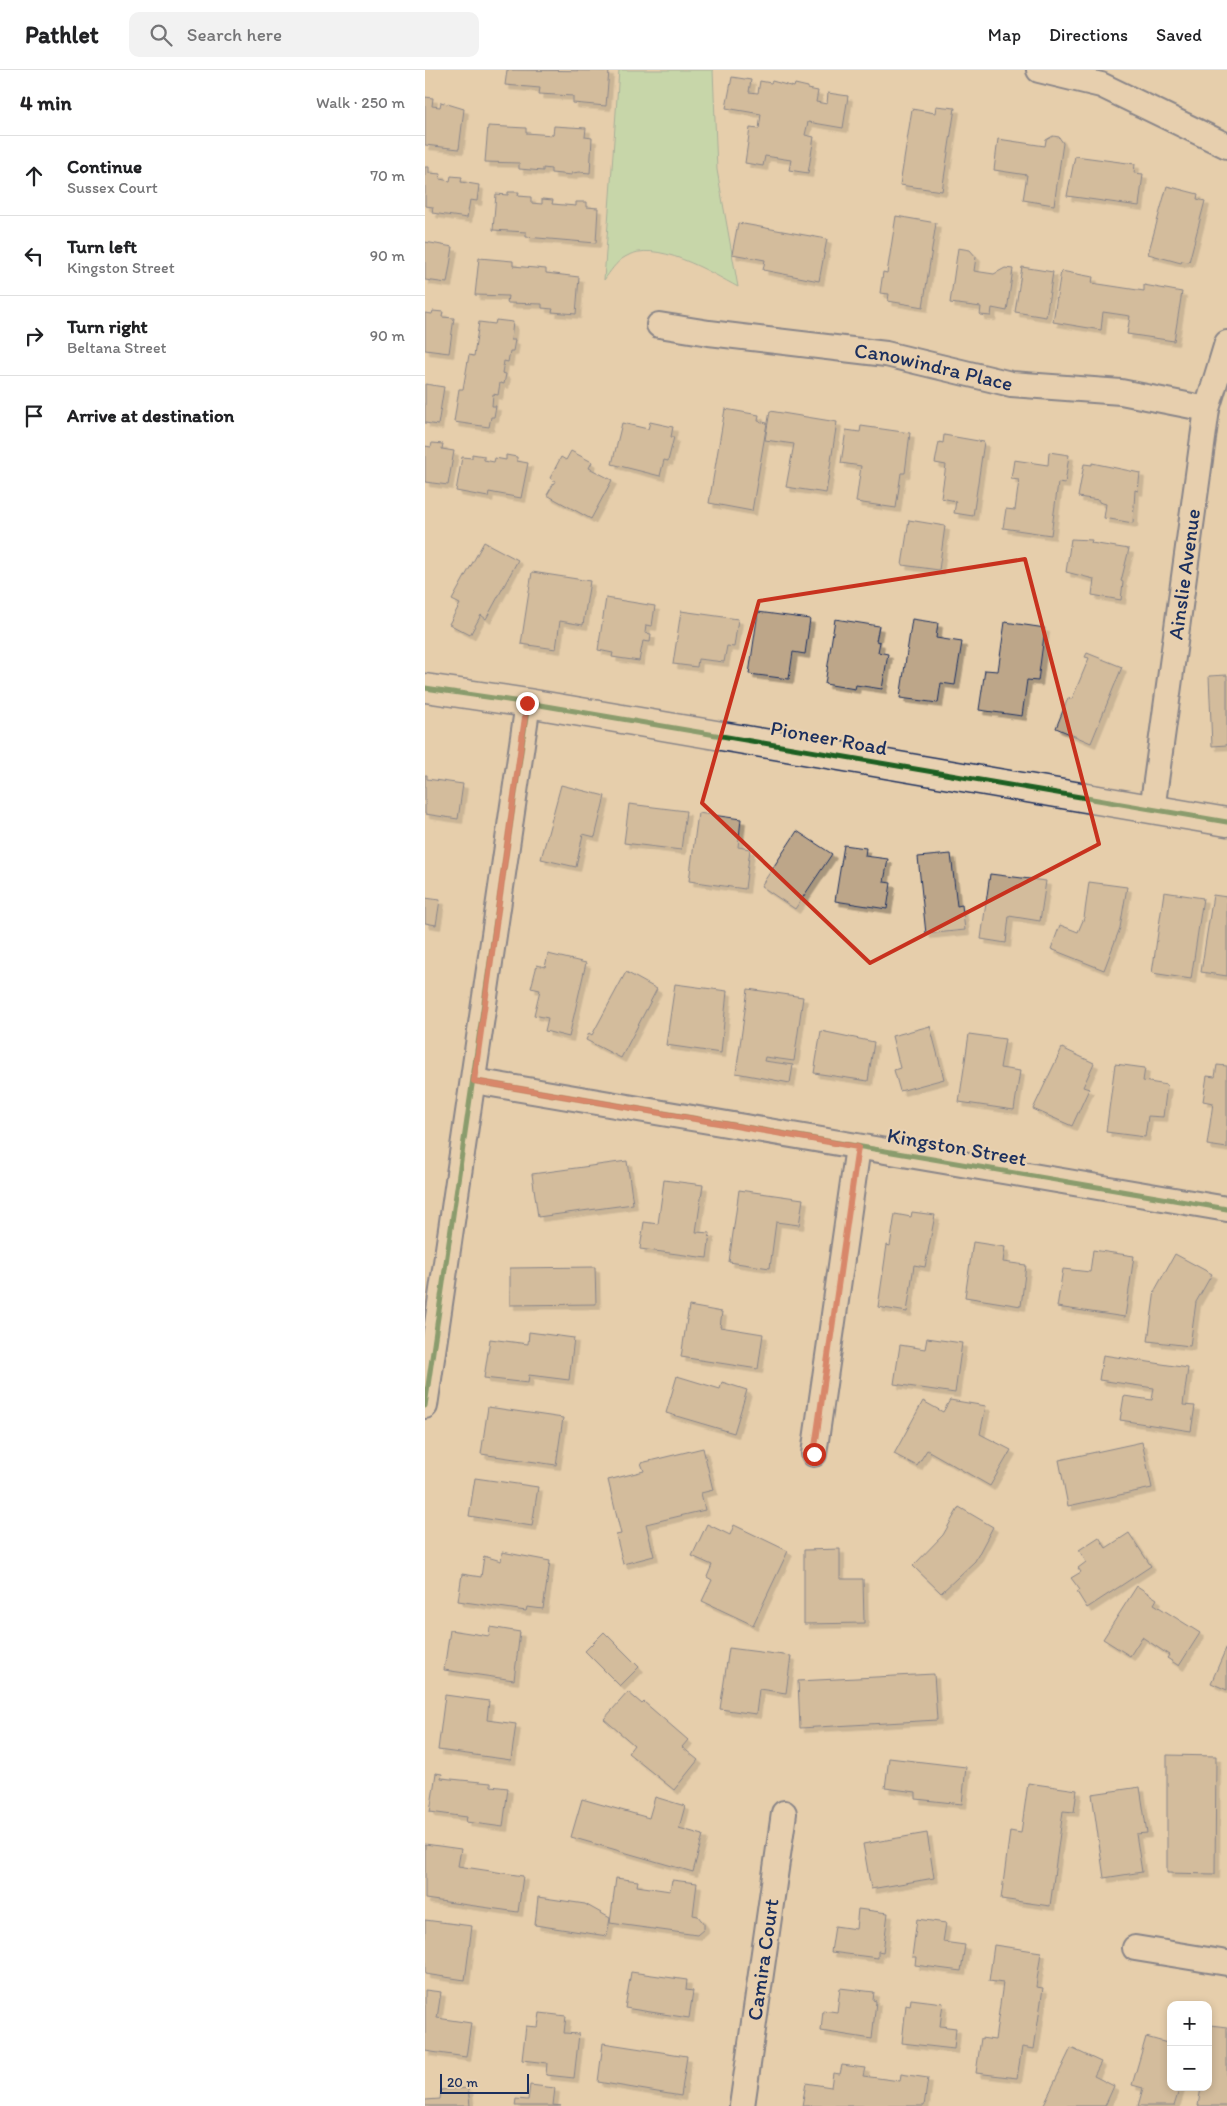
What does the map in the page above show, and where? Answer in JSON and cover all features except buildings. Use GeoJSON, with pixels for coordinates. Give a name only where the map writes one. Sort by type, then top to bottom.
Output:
{"type":"FeatureCollection","features":[{"type":"Feature","properties":{"kind":"main road","name":"Pioneer Road"},"geometry":{"type":"LineString","coordinates":[[425,688],[527,703],[1227,822]]}},
{"type":"Feature","properties":{"kind":"street"},"geometry":{"type":"LineString","coordinates":[[1039,70],[1101,85],[1227,146]]}},
{"type":"Feature","properties":{"kind":"street","name":"Canowindra Place"},"geometry":{"type":"LineString","coordinates":[[659,325],[709,333],[886,354],[1011,384],[1121,392],[1207,409]]}},
{"type":"Feature","properties":{"kind":"street","name":"Ainslie Avenue"},"geometry":{"type":"LineString","coordinates":[[1152,810],[1207,409],[1227,343]]}},
{"type":"Feature","properties":{"kind":"street"},"geometry":{"type":"LineString","coordinates":[[425,1406],[474,1081],[527,703]]}},
{"type":"Feature","properties":{"kind":"street","name":"Kingston Street"},"geometry":{"type":"LineString","coordinates":[[474,1081],[1227,1209]]}},
{"type":"Feature","properties":{"kind":"street"},"geometry":{"type":"LineString","coordinates":[[814,1454],[858,1147]]}},
{"type":"Feature","properties":{"kind":"street","name":"Camira Court"},"geometry":{"type":"LineString","coordinates":[[742,2106],[784,1813]]}},
{"type":"Feature","properties":{"kind":"street"},"geometry":{"type":"LineString","coordinates":[[1135,1948],[1227,1963]]}},
{"type":"Feature","properties":{"kind":"highlighted area"},"geometry":{"type":"Polygon","coordinates":[[[1025,559],[1099,844],[870,963],[702,803],[759,601],[1025,559]]]}},
{"type":"Feature","properties":{"kind":"green space"},"geometry":{"type":"Polygon","coordinates":[[[619,70],[713,70],[717,170],[738,287],[682,259],[667,254],[651,252],[637,252],[625,257],[616,264],[604,280],[619,70]]]}},
{"type":"Feature","properties":{"kind":"cycle path"},"geometry":{"type":"LineString","coordinates":[[425,688],[528,703],[1227,822]]}},
{"type":"Feature","properties":{"kind":"cycle path"},"geometry":{"type":"LineString","coordinates":[[425,1406],[528,703]]}},
{"type":"Feature","properties":{"kind":"cycle path"},"geometry":{"type":"LineString","coordinates":[[474,1081],[1227,1209]]}},
{"type":"Feature","properties":{"kind":"route"},"geometry":{"type":"LineString","coordinates":[[527,703],[474,1081],[858,1147],[814,1454]]}}]}
